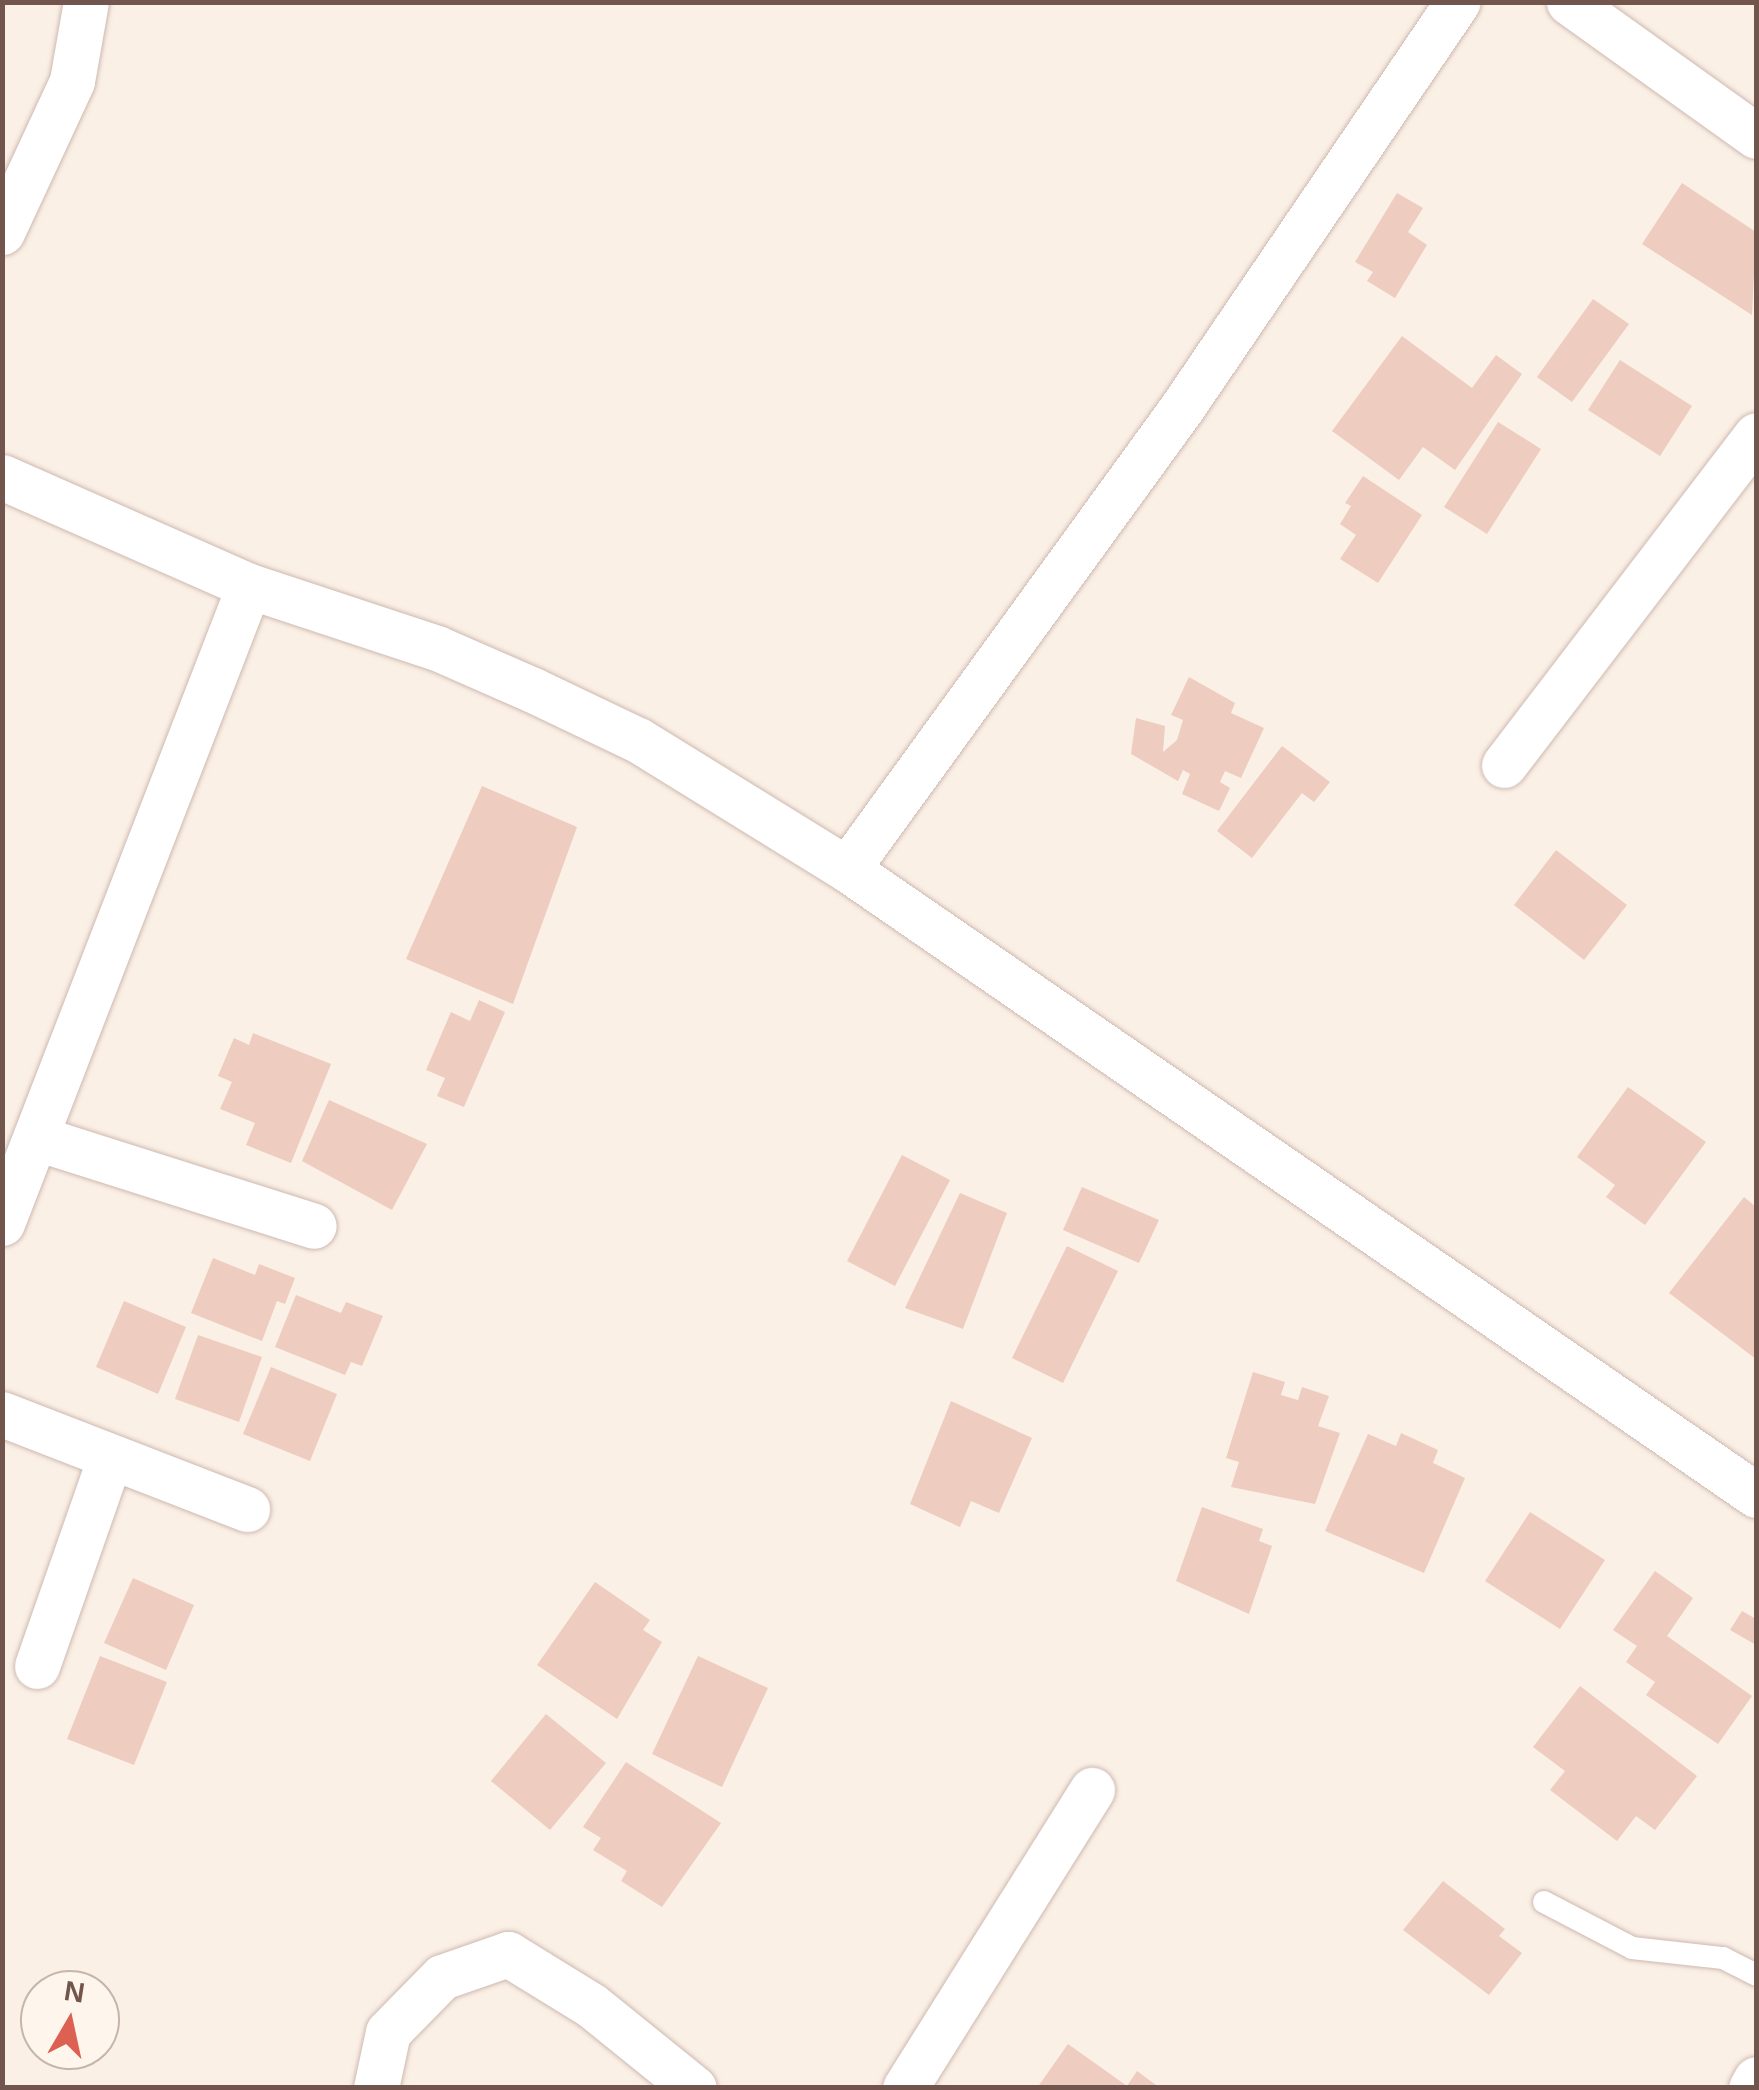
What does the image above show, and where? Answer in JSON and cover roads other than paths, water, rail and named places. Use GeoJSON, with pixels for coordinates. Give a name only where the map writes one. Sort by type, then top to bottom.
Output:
{"type":"FeatureCollection","features":[{"type":"Feature","properties":{"kind":"street"},"geometry":{"type":"LineString","coordinates":[[2,232],[72,81],[86,2]]}},
{"type":"Feature","properties":{"kind":"street"},"geometry":{"type":"LineString","coordinates":[[848,869],[1182,408],[1458,2]]}},
{"type":"Feature","properties":{"kind":"street"},"geometry":{"type":"LineString","coordinates":[[1569,2],[1756,136]]}},
{"type":"Feature","properties":{"kind":"street"},"geometry":{"type":"LineString","coordinates":[[1504,765],[1756,435]]}},
{"type":"Feature","properties":{"kind":"street"},"geometry":{"type":"LineString","coordinates":[[2,477],[250,586],[438,648],[638,740],[848,869],[1756,1495]]}},
{"type":"Feature","properties":{"kind":"street"},"geometry":{"type":"LineString","coordinates":[[2,1223],[40,1138],[250,586]]}},
{"type":"Feature","properties":{"kind":"street"},"geometry":{"type":"LineString","coordinates":[[40,1138],[314,1226]]}},
{"type":"Feature","properties":{"kind":"street"},"geometry":{"type":"LineString","coordinates":[[2,1414],[248,1509]]}},
{"type":"Feature","properties":{"kind":"street"},"geometry":{"type":"LineString","coordinates":[[37,1666],[110,1457]]}},
{"type":"Feature","properties":{"kind":"street"},"geometry":{"type":"LineString","coordinates":[[906,2088],[1092,1790]]}},
{"type":"Feature","properties":{"kind":"street"},"geometry":{"type":"LineString","coordinates":[[376,2088],[388,2032],[442,1977],[508,1954],[591,2005],[694,2088]]}},
{"type":"Feature","properties":{"kind":"street"},"geometry":{"type":"LineString","coordinates":[[1752,2088],[1756,2079]]}},
{"type":"Feature","properties":{"kind":"lane"},"geometry":{"type":"LineString","coordinates":[[1544,1902],[1632,1948],[1723,1958],[1756,1975]]}}]}
